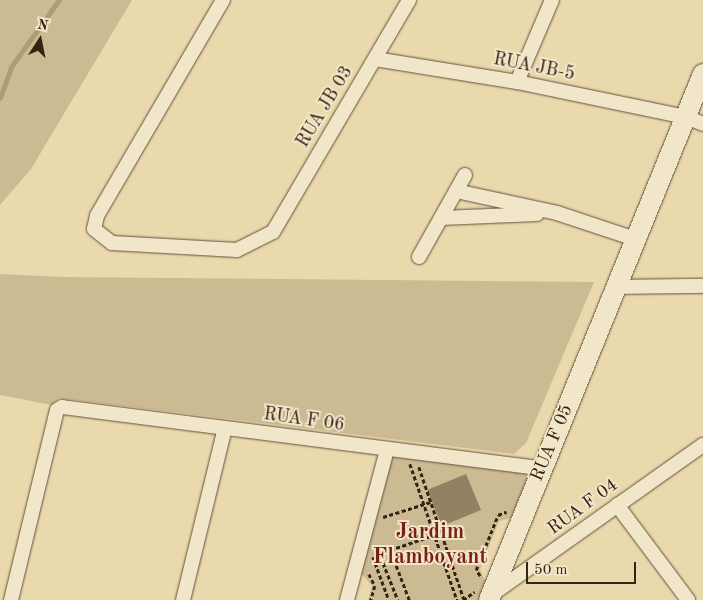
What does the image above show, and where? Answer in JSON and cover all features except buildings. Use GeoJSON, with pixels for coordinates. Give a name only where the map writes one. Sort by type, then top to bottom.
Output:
{"type":"FeatureCollection","features":[{"type":"Feature","properties":{"kind":"street","name":"RUA JB 03"},"geometry":{"type":"LineString","coordinates":[[223,0],[97,216],[94,229],[112,243],[237,250],[273,232],[409,0]]}},
{"type":"Feature","properties":{"kind":"street"},"geometry":{"type":"LineString","coordinates":[[517,82],[552,0]]}},
{"type":"Feature","properties":{"kind":"street","name":"RUA JB-5"},"geometry":{"type":"LineString","coordinates":[[375,59],[517,82],[694,121]]}},
{"type":"Feature","properties":{"kind":"street","name":"RUA F 05"},"geometry":{"type":"LineString","coordinates":[[488,598],[635,240],[694,121],[703,74]]}},
{"type":"Feature","properties":{"kind":"street"},"geometry":{"type":"LineString","coordinates":[[419,257],[465,175]]}},
{"type":"Feature","properties":{"kind":"street"},"geometry":{"type":"LineString","coordinates":[[456,191],[557,213],[635,240]]}},
{"type":"Feature","properties":{"kind":"street"},"geometry":{"type":"LineString","coordinates":[[441,218],[557,213]]}},
{"type":"Feature","properties":{"kind":"street"},"geometry":{"type":"LineString","coordinates":[[617,287],[703,286]]}},
{"type":"Feature","properties":{"kind":"street","name":"RUA F 06"},"geometry":{"type":"LineString","coordinates":[[11,600],[57,410],[62,407],[386,450],[541,468]]}},
{"type":"Feature","properties":{"kind":"street"},"geometry":{"type":"LineString","coordinates":[[182,600],[225,428]]}},
{"type":"Feature","properties":{"kind":"street","name":"RUA F 04"},"geometry":{"type":"LineString","coordinates":[[488,598],[703,445]]}},
{"type":"Feature","properties":{"kind":"street"},"geometry":{"type":"LineString","coordinates":[[347,600],[386,450]]}},
{"type":"Feature","properties":{"kind":"street"},"geometry":{"type":"LineString","coordinates":[[617,505],[688,600]]}},
{"type":"Feature","properties":{"kind":"path"},"geometry":{"type":"LineString","coordinates":[[402,462],[409,460],[417,461],[463,600],[474,592],[480,577],[476,570],[498,515],[513,508]]}},
{"type":"Feature","properties":{"kind":"path"},"geometry":{"type":"LineString","coordinates":[[409,460],[457,600]]}},
{"type":"Feature","properties":{"kind":"path"},"geometry":{"type":"LineString","coordinates":[[383,517],[431,502]]}},
{"type":"Feature","properties":{"kind":"path"},"geometry":{"type":"LineString","coordinates":[[381,526],[386,508]]}},
{"type":"Feature","properties":{"kind":"path"},"geometry":{"type":"LineString","coordinates":[[409,600],[390,550],[434,535]]}},
{"type":"Feature","properties":{"kind":"path"},"geometry":{"type":"LineString","coordinates":[[370,563],[376,543],[398,600]]}},
{"type":"Feature","properties":{"kind":"path"},"geometry":{"type":"LineString","coordinates":[[373,555],[389,600]]}},
{"type":"Feature","properties":{"kind":"path"},"geometry":{"type":"LineString","coordinates":[[368,572],[375,586],[371,600]]}},
{"type":"Feature","properties":{"kind":"shaded area"},"geometry":{"type":"Polygon","coordinates":[[[0,0],[132,0],[31,169],[0,205],[0,0]]]}},
{"type":"Feature","properties":{"kind":"shaded area"},"geometry":{"type":"Polygon","coordinates":[[[0,274],[62,277],[594,282],[526,443],[514,454],[58,398],[52,405],[0,395],[0,274]]]}},
{"type":"Feature","properties":{"kind":"shaded area"},"geometry":{"type":"Polygon","coordinates":[[[387,450],[541,468],[522,515],[499,521],[480,569],[491,595],[484,600],[368,600],[372,586],[356,567],[387,450]]]}},
{"type":"Feature","properties":{"kind":"waterway"},"geometry":{"type":"LineString","coordinates":[[0,98],[11,67],[59,0]]}},
{"type":"Feature","properties":{"kind":"district","name":"Jardim Flamboyant"},"geometry":{"type":"Point","coordinates":[430,544]}}]}
